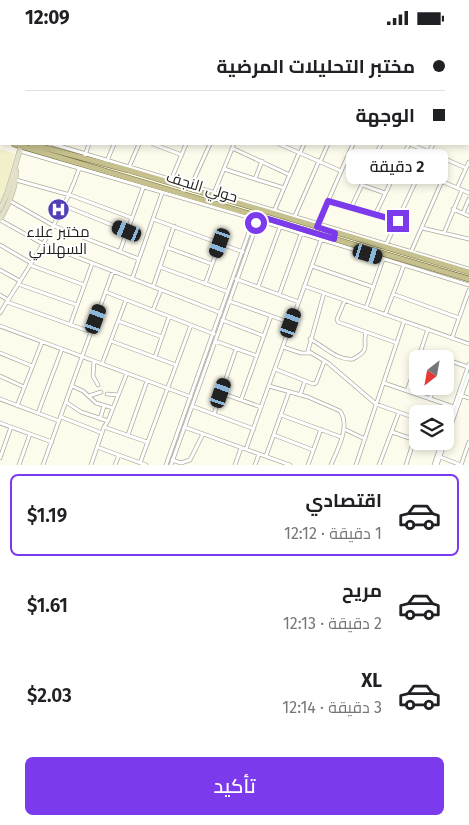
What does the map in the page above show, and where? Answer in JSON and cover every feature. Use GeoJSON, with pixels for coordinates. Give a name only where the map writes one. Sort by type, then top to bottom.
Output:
{"type":"FeatureCollection","features":[{"type":"Feature","properties":{"kind":"main road","name":"حولي النجف"},"geometry":{"type":"LineString","coordinates":[[15,145],[21,149],[257,218],[346,239],[469,279]]}},
{"type":"Feature","properties":{"kind":"main road","name":"حولي النجف"},"geometry":{"type":"LineString","coordinates":[[36,145],[128,168],[318,225],[335,236]]}},
{"type":"Feature","properties":{"kind":"main road","name":"حولي النجف"},"geometry":{"type":"LineString","coordinates":[[346,239],[362,239],[469,269]]}},
{"type":"Feature","properties":{"kind":"street"},"geometry":{"type":"LineString","coordinates":[[56,145],[85,156],[90,145]]}},
{"type":"Feature","properties":{"kind":"street"},"geometry":{"type":"LineString","coordinates":[[106,162],[114,145]]}},
{"type":"Feature","properties":{"kind":"street"},"geometry":{"type":"LineString","coordinates":[[128,168],[139,145]]}},
{"type":"Feature","properties":{"kind":"street"},"geometry":{"type":"LineString","coordinates":[[156,145],[182,155]]}},
{"type":"Feature","properties":{"kind":"street"},"geometry":{"type":"LineString","coordinates":[[170,181],[186,145]]}},
{"type":"Feature","properties":{"kind":"street"},"geometry":{"type":"LineString","coordinates":[[191,187],[210,145]]}},
{"type":"Feature","properties":{"kind":"street"},"geometry":{"type":"LineString","coordinates":[[281,145],[341,171]]}},
{"type":"Feature","properties":{"kind":"street"},"geometry":{"type":"LineString","coordinates":[[274,212],[304,145]]}},
{"type":"Feature","properties":{"kind":"street"},"geometry":{"type":"LineString","coordinates":[[294,218],[328,145]]}},
{"type":"Feature","properties":{"kind":"street"},"geometry":{"type":"LineString","coordinates":[[353,145],[318,225],[362,239]]}},
{"type":"Feature","properties":{"kind":"street"},"geometry":{"type":"LineString","coordinates":[[351,208],[381,145]]}},
{"type":"Feature","properties":{"kind":"street"},"geometry":{"type":"LineString","coordinates":[[375,215],[409,145]]}},
{"type":"Feature","properties":{"kind":"street"},"geometry":{"type":"LineString","coordinates":[[412,145],[466,168]]}},
{"type":"Feature","properties":{"kind":"street"},"geometry":{"type":"LineString","coordinates":[[427,258],[386,246],[433,145]]}},
{"type":"Feature","properties":{"kind":"street"},"geometry":{"type":"LineString","coordinates":[[214,194],[233,146],[290,175]]}},
{"type":"Feature","properties":{"kind":"street"},"geometry":{"type":"LineString","coordinates":[[0,209],[8,194],[21,149],[143,188],[257,218],[301,234],[469,285]]}},
{"type":"Feature","properties":{"kind":"street"},"geometry":{"type":"LineString","coordinates":[[254,179],[262,161]]}},
{"type":"Feature","properties":{"kind":"street"},"geometry":{"type":"LineString","coordinates":[[457,188],[469,162]]}},
{"type":"Feature","properties":{"kind":"street"},"geometry":{"type":"LineString","coordinates":[[16,164],[16,180],[10,201],[0,220],[43,244],[221,313]]}},
{"type":"Feature","properties":{"kind":"street"},"geometry":{"type":"LineString","coordinates":[[0,313],[65,206],[79,169]]}},
{"type":"Feature","properties":{"kind":"street"},"geometry":{"type":"LineString","coordinates":[[224,169],[284,189]]}},
{"type":"Feature","properties":{"kind":"street"},"geometry":{"type":"LineString","coordinates":[[420,172],[469,193]]}},
{"type":"Feature","properties":{"kind":"street"},"geometry":{"type":"LineString","coordinates":[[16,180],[70,195],[132,218]]}},
{"type":"Feature","properties":{"kind":"street"},"geometry":{"type":"LineString","coordinates":[[411,252],[442,181]]}},
{"type":"Feature","properties":{"kind":"street"},"geometry":{"type":"LineString","coordinates":[[362,185],[385,193]]}},
{"type":"Feature","properties":{"kind":"street"},"geometry":{"type":"LineString","coordinates":[[120,251],[143,188]]}},
{"type":"Feature","properties":{"kind":"street"},"geometry":{"type":"LineString","coordinates":[[444,233],[462,190]]}},
{"type":"Feature","properties":{"kind":"street"},"geometry":{"type":"LineString","coordinates":[[132,279],[162,193]]}},
{"type":"Feature","properties":{"kind":"street"},"geometry":{"type":"LineString","coordinates":[[463,213],[469,199]]}},
{"type":"Feature","properties":{"kind":"street"},"geometry":{"type":"LineString","coordinates":[[10,201],[54,226],[140,259]]}},
{"type":"Feature","properties":{"kind":"street"},"geometry":{"type":"LineString","coordinates":[[328,201],[398,221]]}},
{"type":"Feature","properties":{"kind":"street"},"geometry":{"type":"LineString","coordinates":[[65,206],[127,231]]}},
{"type":"Feature","properties":{"kind":"street"},"geometry":{"type":"LineString","coordinates":[[453,209],[469,216]]}},
{"type":"Feature","properties":{"kind":"street"},"geometry":{"type":"LineString","coordinates":[[166,465],[215,341],[215,335],[222,321],[257,218]]}},
{"type":"Feature","properties":{"kind":"street"},"geometry":{"type":"LineString","coordinates":[[154,219],[245,252]]}},
{"type":"Feature","properties":{"kind":"street"},"geometry":{"type":"LineString","coordinates":[[153,287],[174,226]]}},
{"type":"Feature","properties":{"kind":"street"},"geometry":{"type":"LineString","coordinates":[[258,287],[280,227]]}},
{"type":"Feature","properties":{"kind":"street"},"geometry":{"type":"LineString","coordinates":[[422,228],[469,239]]}},
{"type":"Feature","properties":{"kind":"street"},"geometry":{"type":"LineString","coordinates":[[279,295],[301,234]]}},
{"type":"Feature","properties":{"kind":"street"},"geometry":{"type":"LineString","coordinates":[[246,449],[321,240]]}},
{"type":"Feature","properties":{"kind":"street"},"geometry":{"type":"LineString","coordinates":[[205,284],[220,243]]}},
{"type":"Feature","properties":{"kind":"street"},"geometry":{"type":"LineString","coordinates":[[0,245],[30,264],[84,285]]}},
{"type":"Feature","properties":{"kind":"street"},"geometry":{"type":"LineString","coordinates":[[166,247],[212,264]]}},
{"type":"Feature","properties":{"kind":"street"},"geometry":{"type":"LineString","coordinates":[[366,308],[384,259]]}},
{"type":"Feature","properties":{"kind":"street"},"geometry":{"type":"LineString","coordinates":[[70,325],[92,263]]}},
{"type":"Feature","properties":{"kind":"street"},"geometry":{"type":"LineString","coordinates":[[386,315],[404,265]]}},
{"type":"Feature","properties":{"kind":"street"},"geometry":{"type":"LineString","coordinates":[[312,266],[373,287]]}},
{"type":"Feature","properties":{"kind":"street"},"geometry":{"type":"LineString","coordinates":[[160,267],[228,292]]}},
{"type":"Feature","properties":{"kind":"street"},"geometry":{"type":"LineString","coordinates":[[0,270],[19,282],[77,305]]}},
{"type":"Feature","properties":{"kind":"street"},"geometry":{"type":"LineString","coordinates":[[43,465],[113,271]]}},
{"type":"Feature","properties":{"kind":"street"},"geometry":{"type":"LineString","coordinates":[[235,279],[299,302]]}},
{"type":"Feature","properties":{"kind":"street"},"geometry":{"type":"LineString","coordinates":[[170,465],[192,406],[192,398],[215,335],[228,292],[235,279]]}},
{"type":"Feature","properties":{"kind":"street"},"geometry":{"type":"LineString","coordinates":[[304,286],[469,344]]}},
{"type":"Feature","properties":{"kind":"street"},"geometry":{"type":"LineString","coordinates":[[153,310],[160,290]]}},
{"type":"Feature","properties":{"kind":"street"},"geometry":{"type":"LineString","coordinates":[[452,338],[469,290]]}},
{"type":"Feature","properties":{"kind":"street"},"geometry":{"type":"LineString","coordinates":[[105,292],[215,335]]}},
{"type":"Feature","properties":{"kind":"street"},"geometry":{"type":"LineString","coordinates":[[324,293],[307,348],[310,353],[324,362],[376,405],[409,416]]}},
{"type":"Feature","properties":{"kind":"street"},"geometry":{"type":"LineString","coordinates":[[393,294],[459,318]]}},
{"type":"Feature","properties":{"kind":"street"},"geometry":{"type":"LineString","coordinates":[[0,295],[7,301],[91,332]]}},
{"type":"Feature","properties":{"kind":"street"},"geometry":{"type":"LineString","coordinates":[[102,364],[126,300]]}},
{"type":"Feature","properties":{"kind":"street"},"geometry":{"type":"LineString","coordinates":[[345,300],[337,321],[397,343]]}},
{"type":"Feature","properties":{"kind":"street"},"geometry":{"type":"LineString","coordinates":[[229,301],[291,323]]}},
{"type":"Feature","properties":{"kind":"street"},"geometry":{"type":"LineString","coordinates":[[241,400],[271,316]]}},
{"type":"Feature","properties":{"kind":"street"},"geometry":{"type":"LineString","coordinates":[[154,357],[169,317]]}},
{"type":"Feature","properties":{"kind":"street"},"geometry":{"type":"LineString","coordinates":[[118,321],[162,337]]}},
{"type":"Feature","properties":{"kind":"street"},"geometry":{"type":"LineString","coordinates":[[222,321],[264,336]]}},
{"type":"Feature","properties":{"kind":"street"},"geometry":{"type":"LineString","coordinates":[[356,465],[404,321]]}},
{"type":"Feature","properties":{"kind":"street"},"geometry":{"type":"LineString","coordinates":[[140,463],[190,325]]}},
{"type":"Feature","properties":{"kind":"street"},"geometry":{"type":"LineString","coordinates":[[0,326],[192,398]]}},
{"type":"Feature","properties":{"kind":"street"},"geometry":{"type":"LineString","coordinates":[[420,350],[428,329]]}},
{"type":"Feature","properties":{"kind":"street"},"geometry":{"type":"LineString","coordinates":[[310,339],[336,356],[349,360],[358,357],[364,350],[366,332]]}},
{"type":"Feature","properties":{"kind":"street"},"geometry":{"type":"LineString","coordinates":[[111,341],[176,365]]}},
{"type":"Feature","properties":{"kind":"street"},"geometry":{"type":"LineString","coordinates":[[215,341],[257,356]]}},
{"type":"Feature","properties":{"kind":"street"},"geometry":{"type":"LineString","coordinates":[[17,405],[42,342]]}},
{"type":"Feature","properties":{"kind":"street"},"geometry":{"type":"LineString","coordinates":[[283,347],[301,353],[310,353]]}},
{"type":"Feature","properties":{"kind":"street"},"geometry":{"type":"LineString","coordinates":[[38,413],[62,349]]}},
{"type":"Feature","properties":{"kind":"street"},"geometry":{"type":"LineString","coordinates":[[214,414],[236,349]]}},
{"type":"Feature","properties":{"kind":"street"},"geometry":{"type":"LineString","coordinates":[[0,353],[32,366]]}},
{"type":"Feature","properties":{"kind":"street"},"geometry":{"type":"LineString","coordinates":[[94,361],[93,376],[98,385]]}},
{"type":"Feature","properties":{"kind":"street"},"geometry":{"type":"LineString","coordinates":[[275,369],[310,383],[316,383],[324,362]]}},
{"type":"Feature","properties":{"kind":"street"},"geometry":{"type":"LineString","coordinates":[[436,465],[468,366],[454,362]]}},
{"type":"Feature","properties":{"kind":"street"},"geometry":{"type":"LineString","coordinates":[[91,465],[104,427],[127,373]]}},
{"type":"Feature","properties":{"kind":"street"},"geometry":{"type":"LineString","coordinates":[[454,407],[469,374]]}},
{"type":"Feature","properties":{"kind":"street"},"geometry":{"type":"LineString","coordinates":[[0,376],[24,387]]}},
{"type":"Feature","properties":{"kind":"street"},"geometry":{"type":"LineString","coordinates":[[128,435],[147,381]]}},
{"type":"Feature","properties":{"kind":"street"},"geometry":{"type":"LineString","coordinates":[[300,395],[305,381]]}},
{"type":"Feature","properties":{"kind":"street"},"geometry":{"type":"LineString","coordinates":[[384,383],[448,405]]}},
{"type":"Feature","properties":{"kind":"street"},"geometry":{"type":"LineString","coordinates":[[407,391],[409,385]]}},
{"type":"Feature","properties":{"kind":"street"},"geometry":{"type":"LineString","coordinates":[[72,386],[83,391],[96,403],[113,408]]}},
{"type":"Feature","properties":{"kind":"street"},"geometry":{"type":"LineString","coordinates":[[269,386],[300,395],[340,411],[345,421],[344,429],[331,465]]}},
{"type":"Feature","properties":{"kind":"street"},"geometry":{"type":"LineString","coordinates":[[89,396],[101,392]]}},
{"type":"Feature","properties":{"kind":"street"},"geometry":{"type":"LineString","coordinates":[[266,457],[289,392]]}},
{"type":"Feature","properties":{"kind":"street"},"geometry":{"type":"LineString","coordinates":[[221,393],[262,407]]}},
{"type":"Feature","properties":{"kind":"street"},"geometry":{"type":"LineString","coordinates":[[107,394],[118,395]]}},
{"type":"Feature","properties":{"kind":"street"},"geometry":{"type":"LineString","coordinates":[[430,399],[431,395]]}},
{"type":"Feature","properties":{"kind":"street"},"geometry":{"type":"LineString","coordinates":[[460,395],[469,398]]}},
{"type":"Feature","properties":{"kind":"street"},"geometry":{"type":"LineString","coordinates":[[0,399],[102,433]]}},
{"type":"Feature","properties":{"kind":"street"},"geometry":{"type":"LineString","coordinates":[[66,402],[80,412],[108,421]]}},
{"type":"Feature","properties":{"kind":"street"},"geometry":{"type":"LineString","coordinates":[[100,419],[104,406]]}},
{"type":"Feature","properties":{"kind":"street"},"geometry":{"type":"LineString","coordinates":[[192,406],[254,429]]}},
{"type":"Feature","properties":{"kind":"street"},"geometry":{"type":"LineString","coordinates":[[379,465],[399,412]]}},
{"type":"Feature","properties":{"kind":"street"},"geometry":{"type":"LineString","coordinates":[[281,415],[341,437]]}},
{"type":"Feature","properties":{"kind":"street"},"geometry":{"type":"LineString","coordinates":[[0,423],[52,442]]}},
{"type":"Feature","properties":{"kind":"street"},"geometry":{"type":"LineString","coordinates":[[0,458],[11,427]]}},
{"type":"Feature","properties":{"kind":"street"},"geometry":{"type":"LineString","coordinates":[[104,427],[147,442]]}},
{"type":"Feature","properties":{"kind":"street"},"geometry":{"type":"LineString","coordinates":[[184,427],[290,465]]}},
{"type":"Feature","properties":{"kind":"street"},"geometry":{"type":"LineString","coordinates":[[308,465],[320,429]]}},
{"type":"Feature","properties":{"kind":"street"},"geometry":{"type":"LineString","coordinates":[[344,429],[365,439]]}},
{"type":"Feature","properties":{"kind":"street"},"geometry":{"type":"LineString","coordinates":[[392,432],[409,438]]}},
{"type":"Feature","properties":{"kind":"street"},"geometry":{"type":"LineString","coordinates":[[19,465],[30,434]]}},
{"type":"Feature","properties":{"kind":"street"},"geometry":{"type":"LineString","coordinates":[[172,460],[181,463],[190,460],[203,434]]}},
{"type":"Feature","properties":{"kind":"street"},"geometry":{"type":"LineString","coordinates":[[274,435],[313,449]]}},
{"type":"Feature","properties":{"kind":"street"},"geometry":{"type":"LineString","coordinates":[[440,457],[461,465],[469,442]]}},
{"type":"Feature","properties":{"kind":"street"},"geometry":{"type":"LineString","coordinates":[[97,447],[146,465]]}},
{"type":"Feature","properties":{"kind":"street"},"geometry":{"type":"LineString","coordinates":[[235,465],[241,447]]}},
{"type":"Feature","properties":{"kind":"street"},"geometry":{"type":"LineString","coordinates":[[406,465],[413,450]]}},
{"type":"Feature","properties":{"kind":"street"},"geometry":{"type":"LineString","coordinates":[[436,465],[440,450]]}},
{"type":"Feature","properties":{"kind":"street"},"geometry":{"type":"LineString","coordinates":[[255,465],[259,454]]}},
{"type":"Feature","properties":{"kind":"street"},"geometry":{"type":"LineString","coordinates":[[116,465],[119,455]]}},
{"type":"Feature","properties":{"kind":"shaded area"},"geometry":{"type":"Polygon","coordinates":[[[0,149],[15,154],[4,195],[0,202],[0,149]]]}},
{"type":"Feature","properties":{"kind":"place","name":"مختبر علاء السهلاني"},"geometry":{"type":"Point","coordinates":[58,209]}},
{"type":"Feature","properties":{"kind":"route"},"geometry":{"type":"LineString","coordinates":[[256,223],[262,217],[334,239],[335,233],[317,227],[328,201],[398,221]]}}]}
